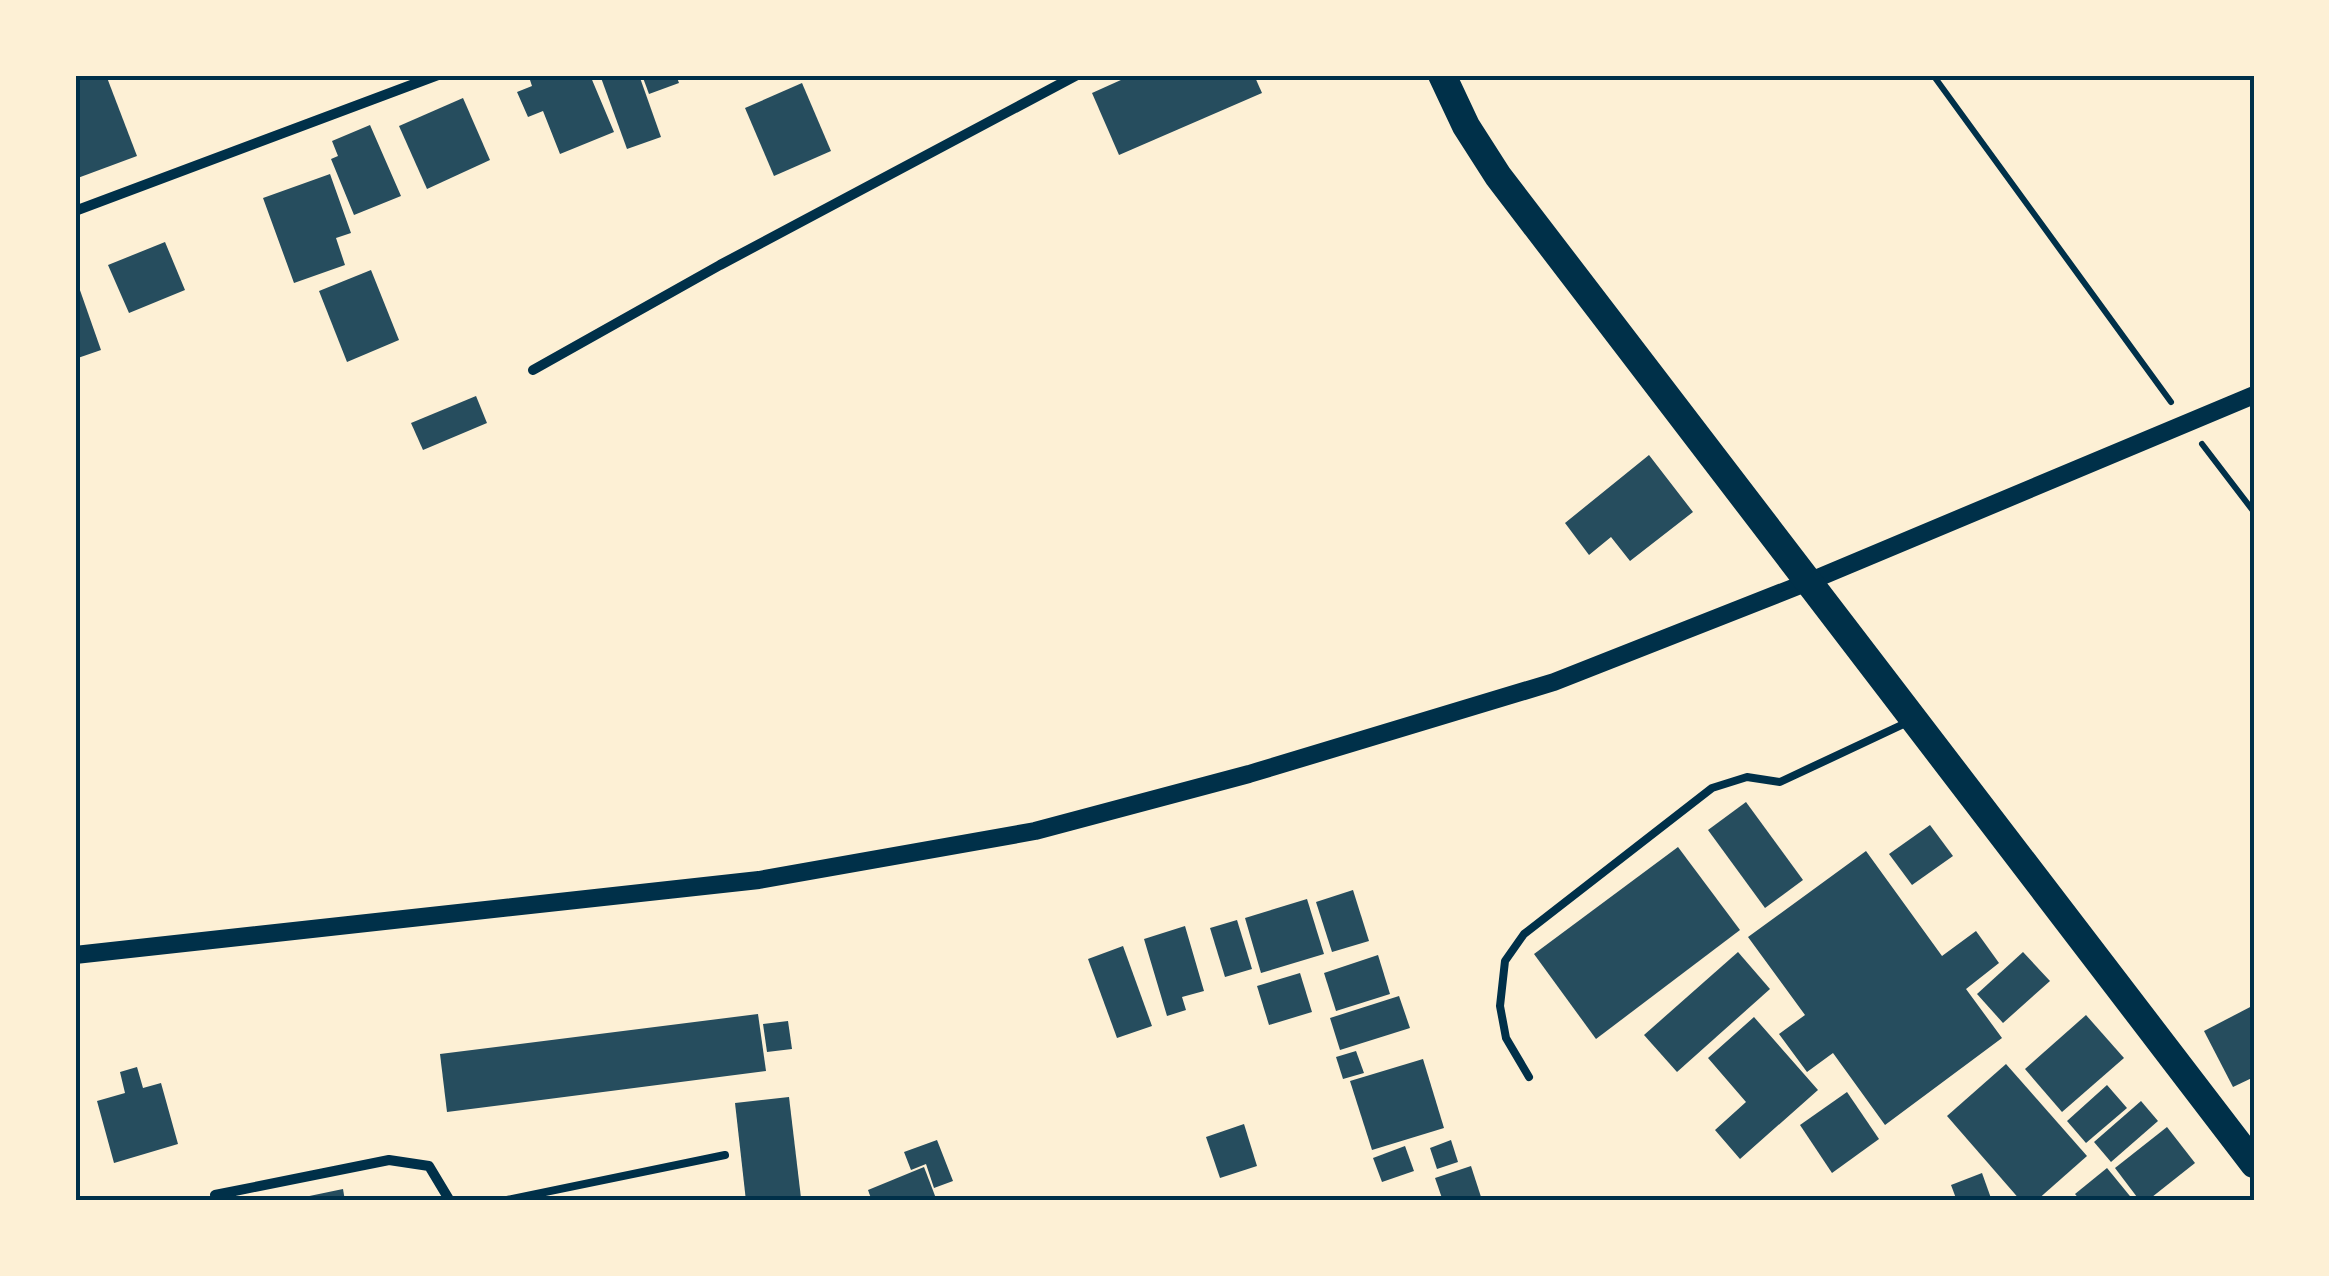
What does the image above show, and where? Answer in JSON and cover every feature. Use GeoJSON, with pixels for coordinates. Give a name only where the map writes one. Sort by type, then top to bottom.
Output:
{"type":"FeatureCollection","features":[{"type":"Feature","properties":{"kind":"highway"},"geometry":{"type":"LineString","coordinates":[[1442,75],[1466,126],[1498,176],[2254,1164]]}},
{"type":"Feature","properties":{"kind":"street"},"geometry":{"type":"LineString","coordinates":[[75,211],[438,75]]}},
{"type":"Feature","properties":{"kind":"street"},"geometry":{"type":"LineString","coordinates":[[533,370],[720,264],[1077,75]]}},
{"type":"Feature","properties":{"kind":"street"},"geometry":{"type":"LineString","coordinates":[[75,955],[759,880],[1035,831],[1250,774],[1554,682],[1808,582],[2254,395]]}},
{"type":"Feature","properties":{"kind":"street"},"geometry":{"type":"LineString","coordinates":[[217,1201],[214,1195],[389,1160],[429,1166],[450,1201]]}},
{"type":"Feature","properties":{"kind":"lane"},"geometry":{"type":"LineString","coordinates":[[1529,1077],[1506,1038],[1500,1006],[1505,961],[1524,934],[1712,788],[1747,777],[1780,782],[1912,720]]}},
{"type":"Feature","properties":{"kind":"lane"},"geometry":{"type":"LineString","coordinates":[[502,1201],[726,1155]]}},
{"type":"Feature","properties":{"kind":"path"},"geometry":{"type":"LineString","coordinates":[[1933,75],[2254,512]]}},
{"type":"Feature","properties":{"kind":"building"},"geometry":{"type":"Polygon","coordinates":[[[75,75],[106,75],[137,156],[75,179],[75,75]]]}},
{"type":"Feature","properties":{"kind":"building"},"geometry":{"type":"Polygon","coordinates":[[[543,75],[590,75],[614,132],[560,154],[543,111],[528,117],[517,92],[532,86],[530,80],[543,75]]]}},
{"type":"Feature","properties":{"kind":"building"},"geometry":{"type":"Polygon","coordinates":[[[600,75],[639,75],[661,137],[627,149],[600,75]]]}},
{"type":"Feature","properties":{"kind":"building"},"geometry":{"type":"Polygon","coordinates":[[[642,75],[676,75],[679,83],[649,94],[642,75]]]}},
{"type":"Feature","properties":{"kind":"building"},"geometry":{"type":"Polygon","coordinates":[[[1132,75],[1254,75],[1262,93],[1119,155],[1092,93],[1132,75]]]}},
{"type":"Feature","properties":{"kind":"building"},"geometry":{"type":"Polygon","coordinates":[[[802,83],[831,151],[774,176],[745,108],[802,83]]]}},
{"type":"Feature","properties":{"kind":"building"},"geometry":{"type":"Polygon","coordinates":[[[463,98],[490,160],[427,189],[399,126],[463,98]]]}},
{"type":"Feature","properties":{"kind":"building"},"geometry":{"type":"Polygon","coordinates":[[[370,125],[401,196],[354,215],[331,159],[338,156],[332,141],[370,125]]]}},
{"type":"Feature","properties":{"kind":"building"},"geometry":{"type":"Polygon","coordinates":[[[330,174],[351,233],[336,238],[345,265],[294,283],[263,198],[330,174]]]}},
{"type":"Feature","properties":{"kind":"building"},"geometry":{"type":"Polygon","coordinates":[[[165,242],[185,290],[129,313],[108,265],[165,242]]]}},
{"type":"Feature","properties":{"kind":"building"},"geometry":{"type":"Polygon","coordinates":[[[371,270],[399,340],[347,362],[319,291],[371,270]]]}},
{"type":"Feature","properties":{"kind":"building"},"geometry":{"type":"Polygon","coordinates":[[[75,276],[101,350],[75,359],[75,276]]]}},
{"type":"Feature","properties":{"kind":"building"},"geometry":{"type":"Polygon","coordinates":[[[476,396],[487,423],[423,450],[411,423],[476,396]]]}},
{"type":"Feature","properties":{"kind":"building"},"geometry":{"type":"Polygon","coordinates":[[[1649,455],[1693,512],[1630,561],[1611,537],[1589,555],[1565,523],[1649,455]]]}},
{"type":"Feature","properties":{"kind":"building"},"geometry":{"type":"Polygon","coordinates":[[[1746,802],[1803,880],[1765,908],[1708,830],[1746,802]]]}},
{"type":"Feature","properties":{"kind":"building"},"geometry":{"type":"Polygon","coordinates":[[[1930,825],[1953,856],[1912,885],[1889,854],[1930,825]]]}},
{"type":"Feature","properties":{"kind":"building"},"geometry":{"type":"Polygon","coordinates":[[[1678,847],[1740,930],[1596,1039],[1534,954],[1678,847]]]}},
{"type":"Feature","properties":{"kind":"building"},"geometry":{"type":"Polygon","coordinates":[[[1866,851],[1942,956],[1976,931],[1999,963],[1966,989],[2002,1038],[1885,1125],[1833,1053],[1807,1072],[1779,1034],[1805,1015],[1748,937],[1866,851]]]}},
{"type":"Feature","properties":{"kind":"building"},"geometry":{"type":"Polygon","coordinates":[[[1353,890],[1369,941],[1332,952],[1316,902],[1353,890]]]}},
{"type":"Feature","properties":{"kind":"building"},"geometry":{"type":"Polygon","coordinates":[[[1307,899],[1324,954],[1261,973],[1245,918],[1307,899]]]}},
{"type":"Feature","properties":{"kind":"building"},"geometry":{"type":"Polygon","coordinates":[[[1237,920],[1252,969],[1225,977],[1210,928],[1237,920]]]}},
{"type":"Feature","properties":{"kind":"building"},"geometry":{"type":"Polygon","coordinates":[[[1185,926],[1204,991],[1182,997],[1186,1010],[1167,1016],[1144,939],[1185,926]]]}},
{"type":"Feature","properties":{"kind":"building"},"geometry":{"type":"Polygon","coordinates":[[[1123,946],[1152,1026],[1117,1038],[1088,959],[1123,946]]]}},
{"type":"Feature","properties":{"kind":"building"},"geometry":{"type":"Polygon","coordinates":[[[1738,952],[1770,989],[1677,1072],[1644,1035],[1738,952]]]}},
{"type":"Feature","properties":{"kind":"building"},"geometry":{"type":"Polygon","coordinates":[[[2023,952],[2050,981],[2003,1023],[1977,994],[2023,952]]]}},
{"type":"Feature","properties":{"kind":"building"},"geometry":{"type":"Polygon","coordinates":[[[1378,955],[1390,994],[1336,1011],[1324,973],[1378,955]]]}},
{"type":"Feature","properties":{"kind":"building"},"geometry":{"type":"Polygon","coordinates":[[[1300,973],[1312,1012],[1269,1025],[1257,986],[1300,973]]]}},
{"type":"Feature","properties":{"kind":"building"},"geometry":{"type":"Polygon","coordinates":[[[1399,996],[1410,1028],[1340,1050],[1330,1018],[1399,996]]]}},
{"type":"Feature","properties":{"kind":"building"},"geometry":{"type":"Polygon","coordinates":[[[2254,1005],[2254,1077],[2233,1087],[2204,1031],[2254,1005]]]}},
{"type":"Feature","properties":{"kind":"building"},"geometry":{"type":"Polygon","coordinates":[[[758,1014],[766,1071],[447,1112],[440,1054],[758,1014]]]}},
{"type":"Feature","properties":{"kind":"building"},"geometry":{"type":"Polygon","coordinates":[[[2086,1015],[2124,1058],[2062,1112],[2025,1069],[2086,1015]]]}},
{"type":"Feature","properties":{"kind":"building"},"geometry":{"type":"Polygon","coordinates":[[[1754,1017],[1818,1090],[1740,1159],[1715,1130],[1746,1102],[1708,1058],[1754,1017]]]}},
{"type":"Feature","properties":{"kind":"building"},"geometry":{"type":"Polygon","coordinates":[[[788,1021],[792,1049],[767,1052],[763,1024],[788,1021]]]}},
{"type":"Feature","properties":{"kind":"building"},"geometry":{"type":"Polygon","coordinates":[[[1356,1051],[1364,1073],[1343,1079],[1336,1057],[1356,1051]]]}},
{"type":"Feature","properties":{"kind":"building"},"geometry":{"type":"Polygon","coordinates":[[[1423,1059],[1444,1128],[1372,1150],[1350,1081],[1423,1059]]]}},
{"type":"Feature","properties":{"kind":"building"},"geometry":{"type":"Polygon","coordinates":[[[2006,1064],[2087,1156],[2036,1201],[2021,1201],[1947,1116],[2006,1064]]]}},
{"type":"Feature","properties":{"kind":"building"},"geometry":{"type":"Polygon","coordinates":[[[137,1067],[143,1088],[161,1083],[178,1144],[114,1163],[97,1101],[125,1093],[120,1072],[137,1067]]]}},
{"type":"Feature","properties":{"kind":"building"},"geometry":{"type":"Polygon","coordinates":[[[2107,1085],[2127,1108],[2086,1143],[2067,1121],[2107,1085]]]}},
{"type":"Feature","properties":{"kind":"building"},"geometry":{"type":"Polygon","coordinates":[[[1847,1092],[1879,1139],[1832,1173],[1800,1125],[1847,1092]]]}},
{"type":"Feature","properties":{"kind":"building"},"geometry":{"type":"Polygon","coordinates":[[[789,1097],[801,1198],[746,1201],[735,1103],[789,1097]]]}},
{"type":"Feature","properties":{"kind":"building"},"geometry":{"type":"Polygon","coordinates":[[[2141,1101],[2158,1121],[2111,1162],[2094,1142],[2141,1101]]]}},
{"type":"Feature","properties":{"kind":"building"},"geometry":{"type":"Polygon","coordinates":[[[1244,1124],[1257,1166],[1220,1178],[1206,1137],[1244,1124]]]}},
{"type":"Feature","properties":{"kind":"building"},"geometry":{"type":"Polygon","coordinates":[[[2167,1127],[2195,1163],[2147,1201],[2140,1201],[2115,1168],[2167,1127]]]}},
{"type":"Feature","properties":{"kind":"building"},"geometry":{"type":"Polygon","coordinates":[[[937,1140],[953,1181],[934,1188],[926,1164],[911,1170],[904,1152],[937,1140]]]}},
{"type":"Feature","properties":{"kind":"building"},"geometry":{"type":"Polygon","coordinates":[[[1451,1140],[1458,1162],[1437,1169],[1430,1148],[1451,1140]]]}},
{"type":"Feature","properties":{"kind":"building"},"geometry":{"type":"Polygon","coordinates":[[[1405,1146],[1414,1171],[1382,1182],[1373,1158],[1405,1146]]]}},
{"type":"Feature","properties":{"kind":"building"},"geometry":{"type":"Polygon","coordinates":[[[1471,1166],[1482,1200],[1443,1201],[1435,1178],[1471,1166]]]}},
{"type":"Feature","properties":{"kind":"building"},"geometry":{"type":"Polygon","coordinates":[[[924,1167],[937,1201],[872,1201],[868,1190],[924,1167]]]}},
{"type":"Feature","properties":{"kind":"building"},"geometry":{"type":"Polygon","coordinates":[[[2107,1168],[2134,1201],[2081,1201],[2075,1194],[2107,1168]]]}},
{"type":"Feature","properties":{"kind":"building"},"geometry":{"type":"Polygon","coordinates":[[[1982,1173],[1992,1201],[1957,1201],[1951,1185],[1982,1173]]]}},
{"type":"Feature","properties":{"kind":"building"},"geometry":{"type":"Polygon","coordinates":[[[343,1189],[345,1201],[295,1201],[295,1199],[343,1189]]]}}]}
